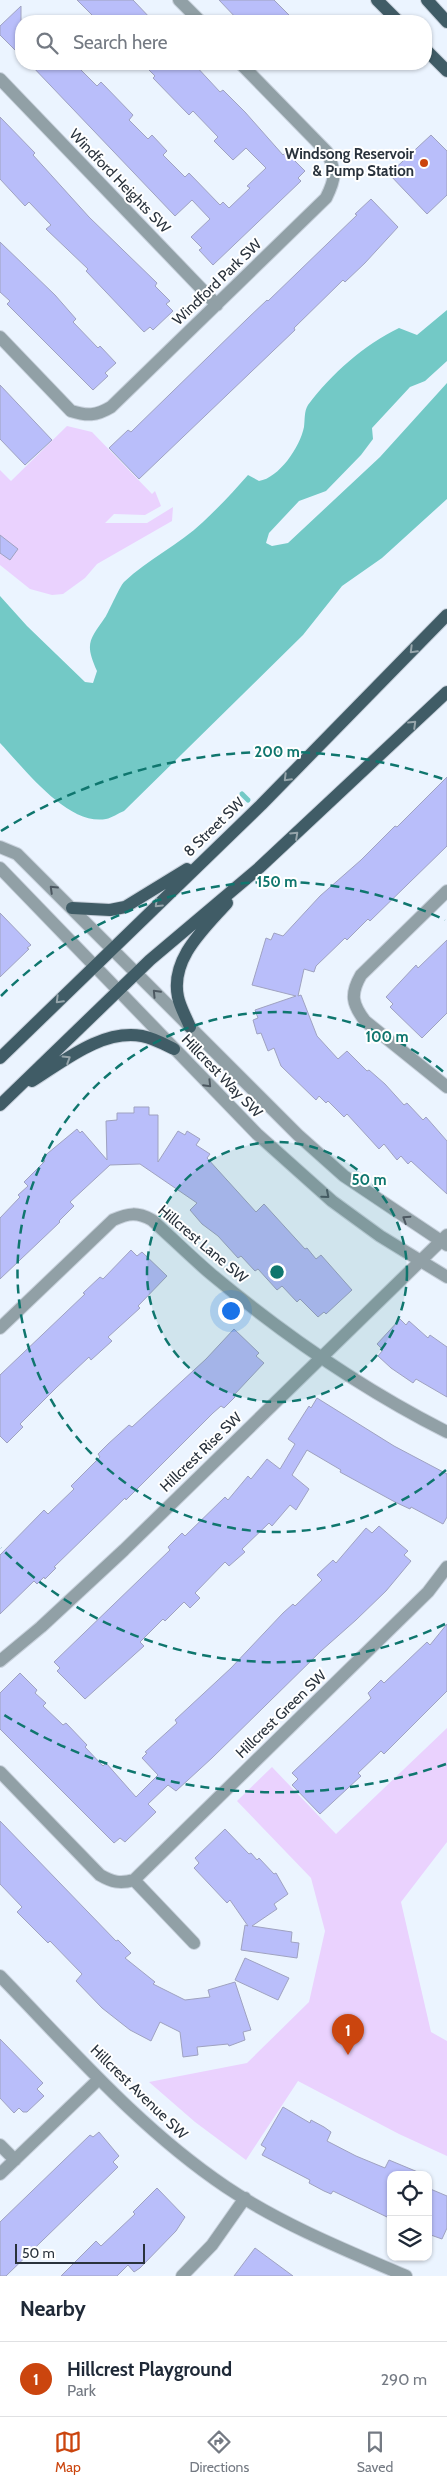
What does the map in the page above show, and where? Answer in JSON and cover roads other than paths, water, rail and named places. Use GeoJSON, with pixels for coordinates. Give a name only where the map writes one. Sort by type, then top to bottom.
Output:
{"type":"FeatureCollection","features":[{"type":"Feature","properties":{"kind":"main road"},"geometry":{"type":"LineString","coordinates":[[377,0],[392,15]]}},
{"type":"Feature","properties":{"kind":"main road"},"geometry":{"type":"LineString","coordinates":[[426,0],[447,22]]}},
{"type":"Feature","properties":{"kind":"main road"},"geometry":{"type":"LineString","coordinates":[[432,56],[447,71]]}},
{"type":"Feature","properties":{"kind":"main road","name":"8 Street SW"},"geometry":{"type":"LineString","coordinates":[[0,1058],[214,851],[447,615]]}},
{"type":"Feature","properties":{"kind":"main road"},"geometry":{"type":"LineString","coordinates":[[0,1105],[136,973],[259,868],[447,692]]}},
{"type":"Feature","properties":{"kind":"main road"},"geometry":{"type":"LineString","coordinates":[[72,908],[110,910],[125,907],[214,851]]}},
{"type":"Feature","properties":{"kind":"main road"},"geometry":{"type":"LineString","coordinates":[[190,1027],[178,997],[178,976],[182,960],[212,921],[259,868]]}},
{"type":"Feature","properties":{"kind":"main road"},"geometry":{"type":"LineString","coordinates":[[11,1094],[81,1050],[116,1036],[142,1036],[174,1049]]}},
{"type":"Feature","properties":{"kind":"street"},"geometry":{"type":"LineString","coordinates":[[179,0],[194,15]]}},
{"type":"Feature","properties":{"kind":"street","name":"Windford Park SW"},"geometry":{"type":"LineString","coordinates":[[0,337],[71,411],[86,416],[99,415],[111,407],[326,198],[333,184],[335,169],[327,152],[247,70]]}},
{"type":"Feature","properties":{"kind":"street","name":"Windford Heights SW"},"geometry":{"type":"LineString","coordinates":[[0,79],[217,305]]}},
{"type":"Feature","properties":{"kind":"street","name":"Hillcrest Way SW"},"geometry":{"type":"LineString","coordinates":[[0,847],[17,854],[266,1105],[344,1176],[445,1240]]}},
{"type":"Feature","properties":{"kind":"street","name":"Hillcrest Way SW"},"geometry":{"type":"LineString","coordinates":[[0,868],[256,1134],[332,1201],[420,1262],[447,1277]]}},
{"type":"Feature","properties":{"kind":"street"},"geometry":{"type":"LineString","coordinates":[[447,892],[361,975],[354,988],[355,1008],[365,1021],[447,1087]]}},
{"type":"Feature","properties":{"kind":"street","name":"Hillcrest Lane SW"},"geometry":{"type":"LineString","coordinates":[[0,1328],[93,1237],[113,1220],[129,1213],[141,1214],[152,1220],[210,1274],[320,1358]]}},
{"type":"Feature","properties":{"kind":"street","name":"Hillcrest Rise SW"},"geometry":{"type":"LineString","coordinates":[[0,1661],[41,1627],[124,1550],[320,1358],[445,1240]]}},
{"type":"Feature","properties":{"kind":"street"},"geometry":{"type":"LineString","coordinates":[[320,1358],[367,1388],[447,1432]]}},
{"type":"Feature","properties":{"kind":"street","name":"Hillcrest Green SW"},"geometry":{"type":"LineString","coordinates":[[134,1880],[428,1592],[447,1567]]}},
{"type":"Feature","properties":{"kind":"street"},"geometry":{"type":"LineString","coordinates":[[0,1772],[100,1875],[112,1882],[123,1883],[134,1880],[194,1943]]}},
{"type":"Feature","properties":{"kind":"street","name":"Hillcrest Avenue SW"},"geometry":{"type":"LineString","coordinates":[[0,1976],[145,2124],[177,2151],[245,2198],[302,2229],[406,2276]]}},
{"type":"Feature","properties":{"kind":"street"},"geometry":{"type":"LineString","coordinates":[[0,2174],[100,2079]]}},
{"type":"Feature","properties":{"kind":"street"},"geometry":{"type":"LineString","coordinates":[[0,2146],[15,2160]]}},
{"type":"Feature","properties":{"kind":"street"},"geometry":{"type":"LineString","coordinates":[[182,2276],[212,2245],[245,2198]]}},
{"type":"Feature","properties":{"kind":"waterway"},"geometry":{"type":"LineString","coordinates":[[242,794],[248,800]]}},
{"type":"Feature","properties":{"kind":"place","name":"Windsong Reservoir & Pump Station"},"geometry":{"type":"Point","coordinates":[424,163]}},
{"type":"Feature","properties":{"kind":"place","name":"Hillcrest Playground"},"geometry":{"type":"Point","coordinates":[348,2055]}}]}
